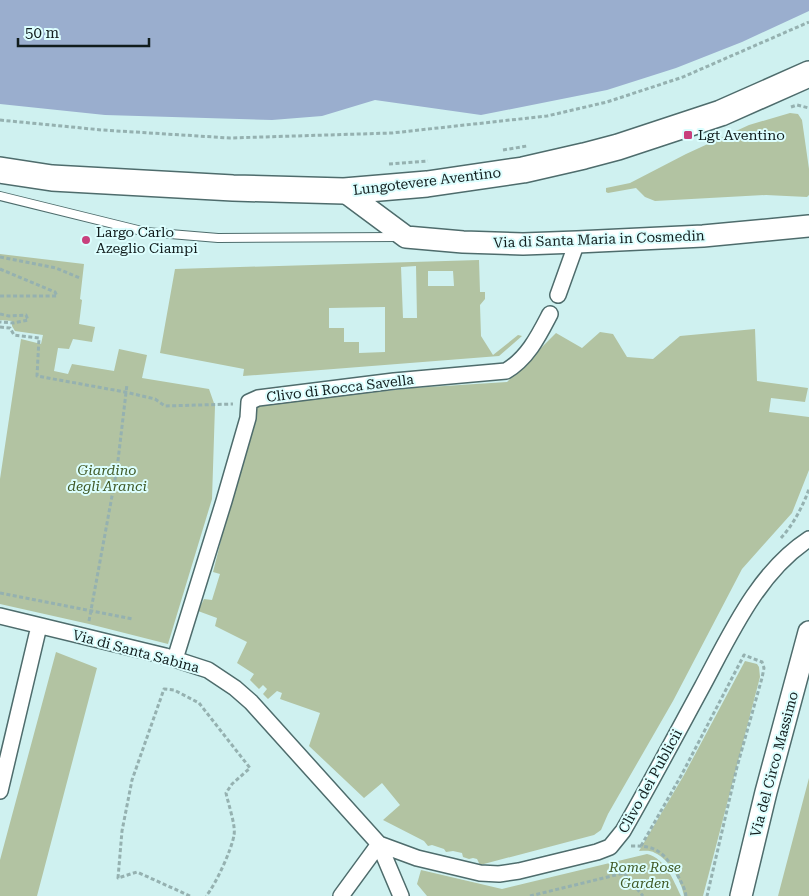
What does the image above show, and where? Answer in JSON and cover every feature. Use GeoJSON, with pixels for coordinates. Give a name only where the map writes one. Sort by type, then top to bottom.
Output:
{"type":"FeatureCollection","features":[{"type":"Feature","properties":{"kind":"main road","name":"Lungotevere Aventino"},"geometry":{"type":"LineString","coordinates":[[0,170],[52,178],[234,188],[344,190],[427,184],[523,170],[584,156],[721,113],[809,74]]}},
{"type":"Feature","properties":{"kind":"main road"},"geometry":{"type":"LineString","coordinates":[[344,190],[406,237]]}},
{"type":"Feature","properties":{"kind":"main road","name":"Via di Santa Maria in Cosmedin"},"geometry":{"type":"LineString","coordinates":[[406,237],[492,244],[577,242],[703,236],[809,226]]}},
{"type":"Feature","properties":{"kind":"main road","name":"Via del Circo Massimo"},"geometry":{"type":"LineString","coordinates":[[741,896],[766,792],[809,632]]}},
{"type":"Feature","properties":{"kind":"street"},"geometry":{"type":"LineString","coordinates":[[558,295],[577,242]]}},
{"type":"Feature","properties":{"kind":"street","name":"Clivo di Rocca Savella"},"geometry":{"type":"LineString","coordinates":[[174,659],[224,501],[248,418],[249,402],[258,398],[394,381],[506,370],[516,364],[528,352],[550,314]]}},
{"type":"Feature","properties":{"kind":"street","name":"Clivo dei Publicii"},"geometry":{"type":"LineString","coordinates":[[379,844],[417,858],[480,872],[499,874],[587,855],[610,847],[623,831],[724,646],[755,595],[783,561],[809,539]]}},
{"type":"Feature","properties":{"kind":"street","name":"Via di Santa Sabina"},"geometry":{"type":"LineString","coordinates":[[0,616],[174,659],[208,670],[235,688],[266,718],[379,844]]}},
{"type":"Feature","properties":{"kind":"street"},"geometry":{"type":"LineString","coordinates":[[0,792],[39,626]]}},
{"type":"Feature","properties":{"kind":"street"},"geometry":{"type":"LineString","coordinates":[[379,844],[401,896]]}},
{"type":"Feature","properties":{"kind":"street"},"geometry":{"type":"LineString","coordinates":[[341,896],[379,844]]}},
{"type":"Feature","properties":{"kind":"lane"},"geometry":{"type":"LineString","coordinates":[[0,196],[146,232],[218,238],[406,237]]}},
{"type":"Feature","properties":{"kind":"path"},"geometry":{"type":"LineString","coordinates":[[0,120],[102,130],[230,138],[392,133],[547,116],[607,102],[683,77],[809,22]]}},
{"type":"Feature","properties":{"kind":"path"},"geometry":{"type":"LineString","coordinates":[[789,108],[797,105],[809,108]]}},
{"type":"Feature","properties":{"kind":"path"},"geometry":{"type":"LineString","coordinates":[[498,150],[536,144]]}},
{"type":"Feature","properties":{"kind":"path"},"geometry":{"type":"LineString","coordinates":[[386,164],[432,160]]}},
{"type":"Feature","properties":{"kind":"path"},"geometry":{"type":"LineString","coordinates":[[0,257],[56,268],[80,278]]}},
{"type":"Feature","properties":{"kind":"path"},"geometry":{"type":"LineString","coordinates":[[0,269],[55,292],[57,296],[0,296]]}},
{"type":"Feature","properties":{"kind":"path"},"geometry":{"type":"LineString","coordinates":[[0,314],[9,316],[26,314],[28,320],[13,323],[0,322]]}},
{"type":"Feature","properties":{"kind":"path"},"geometry":{"type":"LineString","coordinates":[[0,328],[10,328],[14,334],[39,338],[36,376],[125,392],[155,400],[165,406],[241,404]]}},
{"type":"Feature","properties":{"kind":"path"},"geometry":{"type":"LineString","coordinates":[[86,637],[117,469],[127,384]]}},
{"type":"Feature","properties":{"kind":"path"},"geometry":{"type":"LineString","coordinates":[[0,593],[133,619]]}},
{"type":"Feature","properties":{"kind":"path","name":"Clivo dei Publicii"},"geometry":{"type":"LineString","coordinates":[[641,846],[682,774],[744,655],[762,662],[764,668],[737,767],[706,896]]}},
{"type":"Feature","properties":{"kind":"path"},"geometry":{"type":"LineString","coordinates":[[190,896],[137,872],[118,878],[122,831],[132,780],[164,689],[174,690],[199,703],[250,768],[232,784],[226,793],[235,834],[220,873],[211,891],[206,896]]}},
{"type":"Feature","properties":{"kind":"path"},"geometry":{"type":"LineString","coordinates":[[610,847],[641,846],[655,849],[668,858],[685,888],[686,896]]}},
{"type":"Feature","properties":{"kind":"path"},"geometry":{"type":"LineString","coordinates":[[530,896],[624,873],[642,896]]}},
{"type":"Feature","properties":{"kind":"green space"},"geometry":{"type":"Polygon","coordinates":[[[790,113],[798,114],[802,120],[809,169],[809,195],[807,197],[766,195],[655,201],[645,197],[636,188],[606,192],[606,188],[630,183],[686,154],[749,125],[790,113]]]}},
{"type":"Feature","properties":{"kind":"green space","name":"Giardino degli Aranci"},"geometry":{"type":"Polygon","coordinates":[[[0,254],[84,264],[79,324],[95,327],[92,342],[73,339],[69,349],[58,348],[54,371],[68,374],[72,364],[114,371],[119,349],[147,355],[142,378],[209,389],[215,406],[212,499],[168,644],[0,604],[0,479],[21,339],[41,344],[43,335],[15,331],[12,321],[0,320],[0,254]]]}},
{"type":"Feature","properties":{"kind":"green space"},"geometry":{"type":"Polygon","coordinates":[[[479,260],[480,292],[485,292],[485,299],[480,305],[481,336],[493,355],[518,335],[522,336],[499,356],[243,376],[244,369],[160,353],[175,269],[479,260]],[[416,266],[401,267],[403,318],[417,318],[416,266]],[[428,271],[428,286],[454,286],[453,271],[428,271]],[[385,307],[329,308],[329,328],[344,328],[344,342],[359,342],[359,353],[385,352],[385,307]]]}},
{"type":"Feature","properties":{"kind":"green space"},"geometry":{"type":"Polygon","coordinates":[[[755,329],[757,381],[808,388],[805,402],[771,398],[769,412],[809,417],[809,470],[792,513],[742,569],[673,701],[608,814],[601,830],[594,835],[480,865],[477,859],[463,857],[462,853],[446,852],[444,849],[432,845],[428,846],[424,841],[383,820],[400,805],[382,783],[364,798],[309,746],[320,713],[280,699],[282,693],[277,691],[268,699],[263,694],[267,689],[263,685],[259,689],[250,680],[254,674],[237,663],[247,642],[215,626],[217,618],[198,611],[204,599],[212,600],[220,574],[213,572],[255,405],[413,388],[507,382],[556,333],[582,348],[600,332],[613,334],[627,357],[653,359],[680,336],[755,329]]]}},
{"type":"Feature","properties":{"kind":"green space"},"geometry":{"type":"Polygon","coordinates":[[[56,652],[97,668],[37,896],[0,896],[0,860],[56,652]]]}},
{"type":"Feature","properties":{"kind":"green space"},"geometry":{"type":"Polygon","coordinates":[[[745,661],[757,664],[760,677],[703,896],[684,896],[678,878],[665,860],[653,852],[639,851],[684,775],[745,661]]]}},
{"type":"Feature","properties":{"kind":"green space"},"geometry":{"type":"Polygon","coordinates":[[[809,778],[809,896],[778,896],[809,778]]]}},
{"type":"Feature","properties":{"kind":"green space","name":"Rome Rose Garden"},"geometry":{"type":"Polygon","coordinates":[[[647,854],[664,865],[681,896],[427,896],[417,884],[421,870],[502,889],[647,854]]]}},
{"type":"Feature","properties":{"kind":"water"},"geometry":{"type":"Polygon","coordinates":[[[0,0],[809,0],[809,11],[742,42],[676,68],[607,90],[481,115],[375,100],[322,116],[272,120],[105,115],[0,104],[0,0]]]}},
{"type":"Feature","properties":{"kind":"place","name":"Lgt Aventino"},"geometry":{"type":"Point","coordinates":[688,135]}},
{"type":"Feature","properties":{"kind":"place","name":"Largo Carlo Azeglio Ciampi"},"geometry":{"type":"Point","coordinates":[86,240]}}]}
